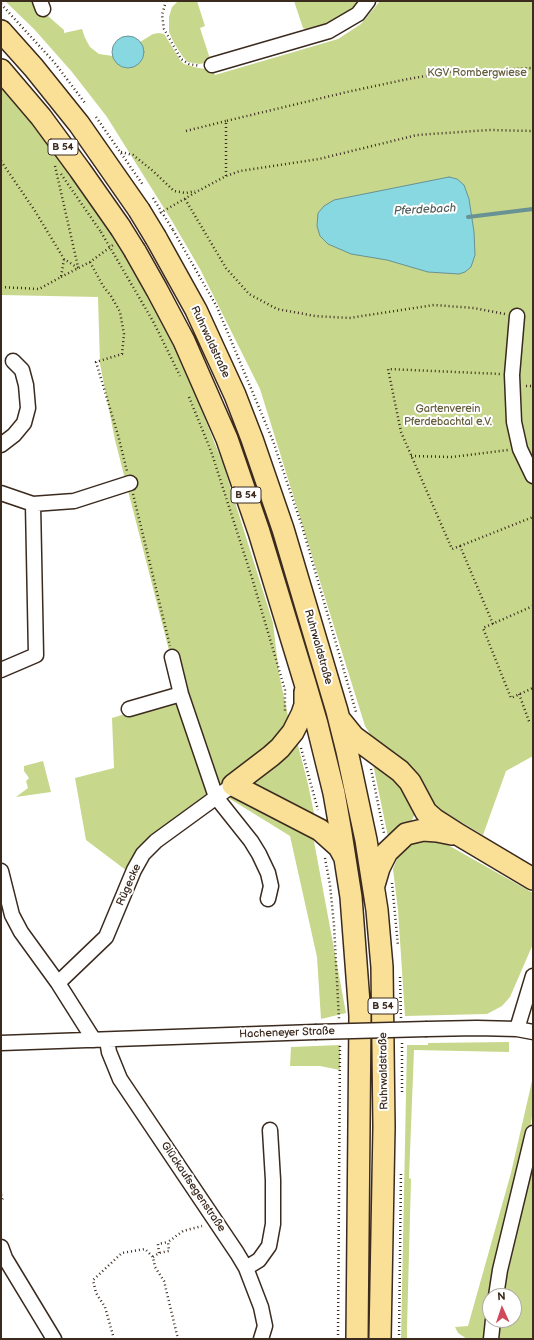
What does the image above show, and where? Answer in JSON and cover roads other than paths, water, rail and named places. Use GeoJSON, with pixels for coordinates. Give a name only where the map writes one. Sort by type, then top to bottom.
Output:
{"type":"FeatureCollection","features":[{"type":"Feature","properties":{"kind":"highway","name":"Ruhrwaldstraße"},"geometry":{"type":"LineString","coordinates":[[1,31],[34,68],[150,208],[165,234],[196,310],[235,395],[252,439],[283,528],[337,711],[366,840],[373,885],[382,967],[384,1126],[380,1339]]}},
{"type":"Feature","properties":{"kind":"highway","name":"Ruhrwaldstraße"},"geometry":{"type":"LineString","coordinates":[[1,70],[67,152],[125,254],[157,290],[184,341],[227,439],[258,532],[316,724],[334,793],[346,860],[355,933],[360,1016],[357,1339]]}},
{"type":"Feature","properties":{"kind":"highway"},"geometry":{"type":"LineString","coordinates":[[304,683],[305,705],[302,714],[289,728],[280,748],[233,785],[320,830],[339,847],[346,860]]}},
{"type":"Feature","properties":{"kind":"highway"},"geometry":{"type":"LineString","coordinates":[[337,711],[343,724],[354,737],[400,771],[410,782],[426,812],[459,836],[533,879]]}},
{"type":"Feature","properties":{"kind":"highway"},"geometry":{"type":"LineString","coordinates":[[373,885],[387,852],[406,834],[423,830],[437,831],[459,836]]}},
{"type":"Feature","properties":{"kind":"street"},"geometry":{"type":"LineString","coordinates":[[212,65],[329,31],[358,14],[368,1]]}},
{"type":"Feature","properties":{"kind":"street"},"geometry":{"type":"LineString","coordinates":[[517,316],[512,375],[514,422],[520,449],[532,474]]}},
{"type":"Feature","properties":{"kind":"street"},"geometry":{"type":"LineString","coordinates":[[1,445],[14,435],[24,423],[28,408],[26,385],[22,370],[13,361]]}},
{"type":"Feature","properties":{"kind":"street"},"geometry":{"type":"LineString","coordinates":[[1,493],[33,504],[74,501],[130,483]]}},
{"type":"Feature","properties":{"kind":"street"},"geometry":{"type":"LineString","coordinates":[[1,670],[36,655],[33,504]]}},
{"type":"Feature","properties":{"kind":"street"},"geometry":{"type":"LineString","coordinates":[[172,657],[181,694],[216,797],[251,841],[259,854],[268,873],[271,886],[268,899]]}},
{"type":"Feature","properties":{"kind":"street"},"geometry":{"type":"LineString","coordinates":[[129,708],[181,694]]}},
{"type":"Feature","properties":{"kind":"street","name":"Rügecke"},"geometry":{"type":"LineString","coordinates":[[58,983],[106,937],[134,870],[143,854],[156,841],[233,785]]}},
{"type":"Feature","properties":{"kind":"street","name":"Glückaufsegenstraße"},"geometry":{"type":"LineString","coordinates":[[1,871],[12,915],[21,932],[100,1040],[108,1052],[120,1079],[246,1268],[261,1307],[265,1326],[261,1339]]}},
{"type":"Feature","properties":{"kind":"street"},"geometry":{"type":"LineString","coordinates":[[517,1029],[533,976]]}},
{"type":"Feature","properties":{"kind":"street","name":"Hacheneyer Straße"},"geometry":{"type":"LineString","coordinates":[[1,1043],[427,1029],[517,1029],[533,1032]]}},
{"type":"Feature","properties":{"kind":"street"},"geometry":{"type":"LineString","coordinates":[[246,1268],[259,1260],[269,1246],[273,1224],[273,1180],[270,1130]]}},
{"type":"Feature","properties":{"kind":"street"},"geometry":{"type":"LineString","coordinates":[[497,1288],[500,1270],[533,1133]]}},
{"type":"Feature","properties":{"kind":"street"},"geometry":{"type":"LineString","coordinates":[[1,1247],[5,1258],[54,1339]]}},
{"type":"Feature","properties":{"kind":"street"},"geometry":{"type":"LineString","coordinates":[[491,1339],[492,1328]]}},
{"type":"Feature","properties":{"kind":"water"},"geometry":{"type":"Polygon","coordinates":[[[128,36],[137,39],[141,43],[144,52],[141,61],[137,65],[128,68],[119,65],[115,61],[112,52],[115,43],[119,39],[128,36]]]}},
{"type":"Feature","properties":{"kind":"water"},"geometry":{"type":"Polygon","coordinates":[[[449,177],[457,179],[464,185],[469,199],[474,232],[475,255],[471,267],[465,272],[459,274],[428,272],[387,260],[351,254],[328,244],[320,236],[317,226],[318,213],[324,206],[334,200],[449,177]]]}},
{"type":"Feature","properties":{"kind":"waterway","name":"Pferdebach"},"geometry":{"type":"LineString","coordinates":[[468,217],[533,209]]}},
{"type":"Feature","properties":{"kind":"park label","name":"KGV Rombergwiese"},"geometry":{"type":"Point","coordinates":[477,73]}},
{"type":"Feature","properties":{"kind":"park label","name":"Gartenverein Pferdebachtal e.V."},"geometry":{"type":"Point","coordinates":[448,415]}}]}
